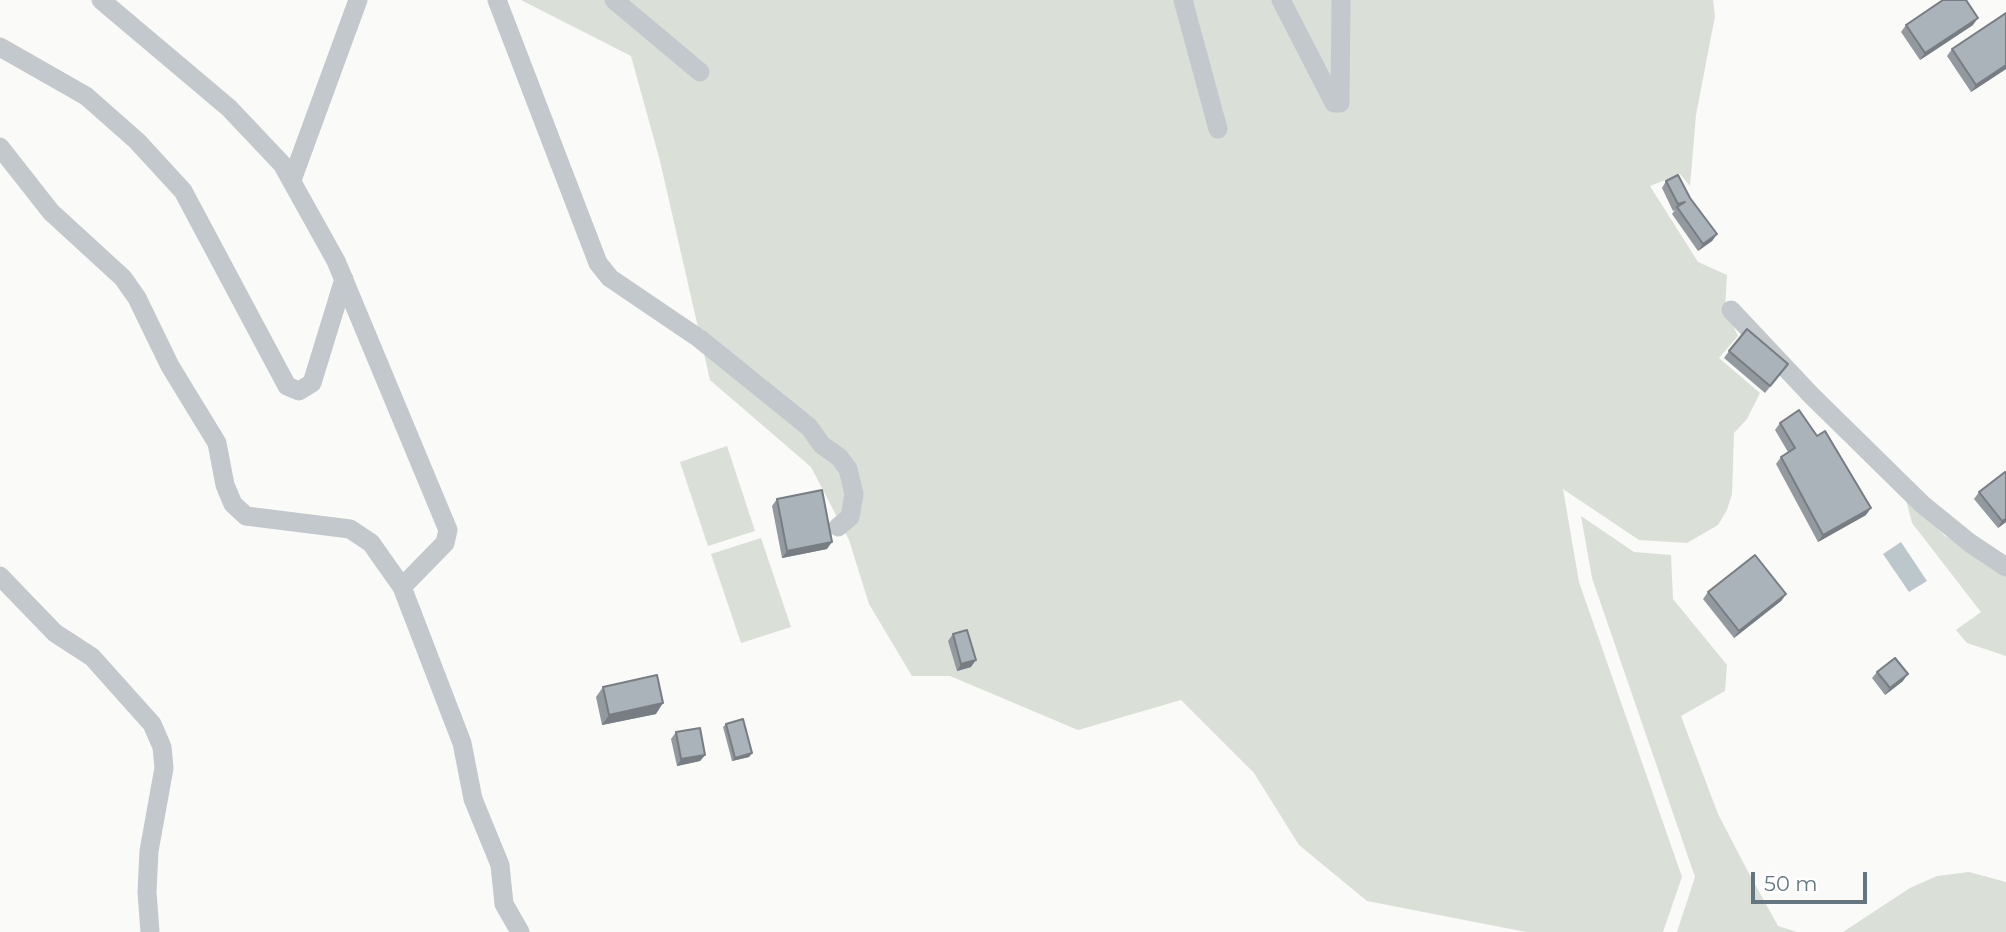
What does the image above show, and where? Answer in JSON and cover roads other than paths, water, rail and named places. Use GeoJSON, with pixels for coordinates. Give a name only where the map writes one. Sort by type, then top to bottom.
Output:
{"type":"FeatureCollection","features":[{"type":"Feature","properties":{"kind":"street"},"geometry":{"type":"LineString","coordinates":[[101,0],[229,108],[282,164],[344,279],[448,530],[445,544],[402,587]]}},
{"type":"Feature","properties":{"kind":"street"},"geometry":{"type":"LineString","coordinates":[[292,180],[358,0]]}},
{"type":"Feature","properties":{"kind":"street"},"geometry":{"type":"LineString","coordinates":[[497,0],[598,263],[610,278],[700,338],[809,426],[822,445],[839,457],[848,469],[854,494],[850,517],[838,527]]}},
{"type":"Feature","properties":{"kind":"street"},"geometry":{"type":"LineString","coordinates":[[614,0],[699,72]]}},
{"type":"Feature","properties":{"kind":"street"},"geometry":{"type":"LineString","coordinates":[[1183,0],[1218,129]]}},
{"type":"Feature","properties":{"kind":"street"},"geometry":{"type":"LineString","coordinates":[[1281,0],[1334,103],[1340,103],[1341,0]]}},
{"type":"Feature","properties":{"kind":"street"},"geometry":{"type":"LineString","coordinates":[[0,47],[86,96],[137,141],[183,191],[287,386],[299,391],[312,383],[344,279]]}},
{"type":"Feature","properties":{"kind":"street"},"geometry":{"type":"LineString","coordinates":[[0,147],[51,212],[123,278],[137,298],[170,366],[216,443],[225,485],[233,504],[246,516],[350,529],[371,543],[402,587],[462,743],[473,799],[499,865],[503,904],[520,932]]}},
{"type":"Feature","properties":{"kind":"street"},"geometry":{"type":"LineString","coordinates":[[1731,310],[1896,479],[1970,543],[2006,567]]}},
{"type":"Feature","properties":{"kind":"street"},"geometry":{"type":"LineString","coordinates":[[0,576],[55,632],[92,657],[152,724],[162,747],[164,768],[149,851],[147,892],[150,932]]}}]}
